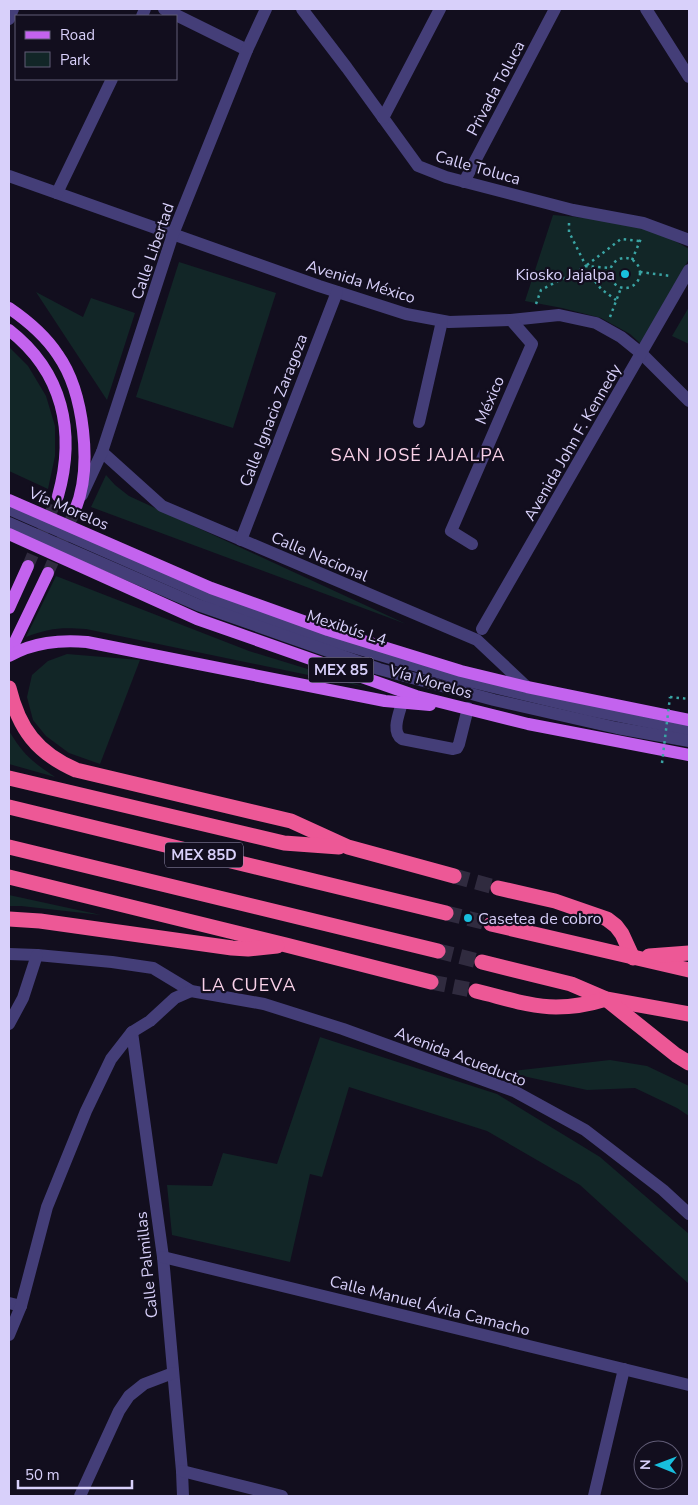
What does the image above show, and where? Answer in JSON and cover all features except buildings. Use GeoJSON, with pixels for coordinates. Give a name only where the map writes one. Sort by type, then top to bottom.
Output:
{"type":"FeatureCollection","features":[{"type":"Feature","properties":{"kind":"highway"},"geometry":{"type":"LineString","coordinates":[[9,688],[19,718],[27,733],[42,750],[63,765],[90,774],[291,821],[348,847],[454,876]]}},
{"type":"Feature","properties":{"kind":"highway"},"geometry":{"type":"LineString","coordinates":[[9,778],[284,843],[348,847]]}},
{"type":"Feature","properties":{"kind":"highway","name":"MEX 85D"},"geometry":{"type":"LineString","coordinates":[[9,807],[446,913]]}},
{"type":"Feature","properties":{"kind":"highway","name":"MEX 85D"},"geometry":{"type":"LineString","coordinates":[[9,847],[438,950]]}},
{"type":"Feature","properties":{"kind":"highway"},"geometry":{"type":"LineString","coordinates":[[9,877],[286,944],[431,982]]}},
{"type":"Feature","properties":{"kind":"highway"},"geometry":{"type":"LineString","coordinates":[[498,888],[556,901],[607,920],[616,926],[622,934],[633,958]]}},
{"type":"Feature","properties":{"kind":"highway"},"geometry":{"type":"LineString","coordinates":[[9,919],[40,921],[232,948],[267,948],[286,944]]}},
{"type":"Feature","properties":{"kind":"highway"},"geometry":{"type":"LineString","coordinates":[[491,924],[689,970]]}},
{"type":"Feature","properties":{"kind":"highway"},"geometry":{"type":"LineString","coordinates":[[633,958],[689,953]]}},
{"type":"Feature","properties":{"kind":"highway"},"geometry":{"type":"LineString","coordinates":[[482,962],[571,984],[606,1000],[689,1063]]}},
{"type":"Feature","properties":{"kind":"highway"},"geometry":{"type":"LineString","coordinates":[[476,992],[539,1006],[579,1006],[606,1000],[689,1014]]}},
{"type":"Feature","properties":{"kind":"main road"},"geometry":{"type":"LineString","coordinates":[[9,308],[37,329],[49,342],[60,356],[73,386],[78,402],[84,438],[83,474],[76,508]]}},
{"type":"Feature","properties":{"kind":"main road"},"geometry":{"type":"LineString","coordinates":[[9,330],[24,343],[42,366],[57,393],[62,409],[66,460],[58,496]]}},
{"type":"Feature","properties":{"kind":"main road","name":"Vía Morelos"},"geometry":{"type":"LineString","coordinates":[[9,500],[220,591],[338,633],[461,671],[527,687],[689,720]]}},
{"type":"Feature","properties":{"kind":"main road","name":"Vía Morelos"},"geometry":{"type":"LineString","coordinates":[[9,534],[197,619],[407,692],[528,724],[689,755]]}},
{"type":"Feature","properties":{"kind":"main road"},"geometry":{"type":"LineString","coordinates":[[9,608],[28,566]]}},
{"type":"Feature","properties":{"kind":"main road"},"geometry":{"type":"LineString","coordinates":[[9,655],[48,573]]}},
{"type":"Feature","properties":{"kind":"main road"},"geometry":{"type":"LineString","coordinates":[[9,655],[40,643],[87,642],[402,703],[452,704]]}},
{"type":"Feature","properties":{"kind":"street"},"geometry":{"type":"LineString","coordinates":[[9,19],[13,9]]}},
{"type":"Feature","properties":{"kind":"street"},"geometry":{"type":"LineString","coordinates":[[164,9],[176,15]]}},
{"type":"Feature","properties":{"kind":"street","name":"Calle Libertad"},"geometry":{"type":"LineString","coordinates":[[76,508],[102,452],[173,234],[246,50],[266,9]]}},
{"type":"Feature","properties":{"kind":"street","name":"Calle Toluca"},"geometry":{"type":"LineString","coordinates":[[302,9],[418,166],[446,178],[573,210],[646,224],[689,240]]}},
{"type":"Feature","properties":{"kind":"street"},"geometry":{"type":"LineString","coordinates":[[383,118],[440,9]]}},
{"type":"Feature","properties":{"kind":"street","name":"Privada Toluca"},"geometry":{"type":"LineString","coordinates":[[464,182],[556,9]]}},
{"type":"Feature","properties":{"kind":"street"},"geometry":{"type":"LineString","coordinates":[[646,9],[689,77]]}},
{"type":"Feature","properties":{"kind":"street"},"geometry":{"type":"LineString","coordinates":[[178,16],[246,50]]}},
{"type":"Feature","properties":{"kind":"street"},"geometry":{"type":"LineString","coordinates":[[57,193],[112,80]]}},
{"type":"Feature","properties":{"kind":"street","name":"Avenida México"},"geometry":{"type":"LineString","coordinates":[[9,176],[337,292],[406,314],[449,322],[511,320],[559,315],[596,323],[621,337],[642,354],[689,401]]}},
{"type":"Feature","properties":{"kind":"street","name":"Avenida John F. Kennedy"},"geometry":{"type":"LineString","coordinates":[[482,629],[686,275]]}},
{"type":"Feature","properties":{"kind":"street","name":"Calle Ignacio Zaragoza"},"geometry":{"type":"LineString","coordinates":[[240,540],[337,292]]}},
{"type":"Feature","properties":{"kind":"street","name":"México"},"geometry":{"type":"LineString","coordinates":[[472,544],[451,531],[532,344],[511,320]]}},
{"type":"Feature","properties":{"kind":"street"},"geometry":{"type":"LineString","coordinates":[[419,422],[442,321]]}},
{"type":"Feature","properties":{"kind":"street","name":"Calle Nacional"},"geometry":{"type":"LineString","coordinates":[[102,452],[162,506],[477,640],[527,687]]}},
{"type":"Feature","properties":{"kind":"street","name":"Mexibús L4"},"geometry":{"type":"LineString","coordinates":[[9,509],[209,597],[329,640],[468,681],[689,730]]}},
{"type":"Feature","properties":{"kind":"street","name":"Mexibús L4"},"geometry":{"type":"LineString","coordinates":[[9,523],[198,606],[379,670],[494,700],[617,728],[689,741]]}},
{"type":"Feature","properties":{"kind":"street"},"geometry":{"type":"LineString","coordinates":[[402,703],[395,731],[397,736],[402,739],[453,749],[457,748],[459,744],[468,708]]}},
{"type":"Feature","properties":{"kind":"street","name":"Avenida Acueducto"},"geometry":{"type":"LineString","coordinates":[[9,954],[112,962],[153,968],[191,990],[264,1004],[343,1029],[514,1091],[585,1130],[663,1190],[689,1214]]}},
{"type":"Feature","properties":{"kind":"street"},"geometry":{"type":"LineString","coordinates":[[9,1024],[23,998],[37,955]]}},
{"type":"Feature","properties":{"kind":"street"},"geometry":{"type":"LineString","coordinates":[[9,1335],[15,1304],[47,1206],[86,1111],[111,1059],[132,1032],[150,1022],[175,998],[191,990]]}},
{"type":"Feature","properties":{"kind":"street","name":"Calle Palmillas"},"geometry":{"type":"LineString","coordinates":[[132,1032],[163,1257],[183,1496]]}},
{"type":"Feature","properties":{"kind":"street","name":"Calle Manuel Ávila Camacho"},"geometry":{"type":"LineString","coordinates":[[163,1257],[689,1385]]}},
{"type":"Feature","properties":{"kind":"street"},"geometry":{"type":"LineString","coordinates":[[594,1496],[624,1369]]}},
{"type":"Feature","properties":{"kind":"street"},"geometry":{"type":"LineString","coordinates":[[80,1496],[119,1411],[129,1396],[144,1384],[173,1373]]}},
{"type":"Feature","properties":{"kind":"street"},"geometry":{"type":"LineString","coordinates":[[182,1471],[282,1496]]}},
{"type":"Feature","properties":{"kind":"path"},"geometry":{"type":"LineString","coordinates":[[573,210],[569,232],[591,276],[601,289],[616,300]]}},
{"type":"Feature","properties":{"kind":"path"},"geometry":{"type":"LineString","coordinates":[[632,260],[646,224]]}},
{"type":"Feature","properties":{"kind":"path"},"geometry":{"type":"LineString","coordinates":[[532,318],[541,290],[586,266],[621,239],[640,241]]}},
{"type":"Feature","properties":{"kind":"path"},"geometry":{"type":"LineString","coordinates":[[622,259],[632,260],[636,263],[640,277],[635,285],[621,288],[611,278],[612,268],[622,259]]}},
{"type":"Feature","properties":{"kind":"path"},"geometry":{"type":"LineString","coordinates":[[586,266],[612,268]]}},
{"type":"Feature","properties":{"kind":"path"},"geometry":{"type":"LineString","coordinates":[[640,272],[686,275]]}},
{"type":"Feature","properties":{"kind":"path"},"geometry":{"type":"LineString","coordinates":[[605,328],[621,288]]}},
{"type":"Feature","properties":{"kind":"path"},"geometry":{"type":"LineString","coordinates":[[662,763],[670,697],[689,699]]}},
{"type":"Feature","properties":{"kind":"green space"},"geometry":{"type":"Polygon","coordinates":[[[553,215],[588,218],[641,228],[674,240],[689,249],[689,259],[641,344],[630,334],[601,318],[525,301],[553,215]]]}},
{"type":"Feature","properties":{"kind":"green space"},"geometry":{"type":"Polygon","coordinates":[[[179,262],[276,293],[233,428],[136,397],[179,262]]]}},
{"type":"Feature","properties":{"kind":"green space"},"geometry":{"type":"Polygon","coordinates":[[[36,292],[83,317],[91,298],[135,313],[107,400],[36,292]]]}},
{"type":"Feature","properties":{"kind":"green space"},"geometry":{"type":"Polygon","coordinates":[[[689,307],[689,344],[672,336],[689,307]]]}},
{"type":"Feature","properties":{"kind":"green space"},"geometry":{"type":"Polygon","coordinates":[[[9,347],[28,366],[46,396],[55,426],[55,456],[48,489],[9,471],[9,347]]]}},
{"type":"Feature","properties":{"kind":"green space"},"geometry":{"type":"Polygon","coordinates":[[[106,475],[129,496],[406,624],[91,507],[106,475]]]}},
{"type":"Feature","properties":{"kind":"green space"},"geometry":{"type":"Polygon","coordinates":[[[56,576],[249,651],[366,687],[86,629],[55,629],[26,637],[56,576]]]}},
{"type":"Feature","properties":{"kind":"green space"},"geometry":{"type":"Polygon","coordinates":[[[67,654],[140,660],[100,764],[69,753],[46,736],[33,720],[27,697],[32,675],[48,661],[67,654]]]}},
{"type":"Feature","properties":{"kind":"green space"},"geometry":{"type":"Polygon","coordinates":[[[9,731],[29,757],[55,777],[9,764],[9,731]]]}},
{"type":"Feature","properties":{"kind":"green space"},"geometry":{"type":"Polygon","coordinates":[[[9,895],[101,915],[9,906],[9,895]]]}},
{"type":"Feature","properties":{"kind":"green space"},"geometry":{"type":"Polygon","coordinates":[[[320,1037],[497,1094],[600,1157],[689,1234],[689,1284],[580,1185],[487,1131],[349,1087],[322,1177],[310,1174],[290,1262],[172,1235],[167,1185],[212,1186],[223,1153],[277,1164],[320,1037]]]}},
{"type":"Feature","properties":{"kind":"green space"},"geometry":{"type":"Polygon","coordinates":[[[610,1060],[647,1066],[689,1086],[689,1116],[677,1108],[635,1088],[587,1090],[504,1072],[610,1060]]]}},
{"type":"Feature","properties":{"kind":"tunnel"},"geometry":{"type":"LineString","coordinates":[[28,566],[58,496]]}},
{"type":"Feature","properties":{"kind":"tunnel"},"geometry":{"type":"LineString","coordinates":[[48,573],[75,510]]}},
{"type":"Feature","properties":{"kind":"tunnel"},"geometry":{"type":"LineString","coordinates":[[454,876],[498,888]]}},
{"type":"Feature","properties":{"kind":"tunnel"},"geometry":{"type":"LineString","coordinates":[[446,913],[491,924]]}},
{"type":"Feature","properties":{"kind":"tunnel"},"geometry":{"type":"LineString","coordinates":[[438,951],[482,962]]}},
{"type":"Feature","properties":{"kind":"tunnel"},"geometry":{"type":"LineString","coordinates":[[431,982],[476,991]]}},
{"type":"Feature","properties":{"kind":"place","name":"Kiosko Jajalpa"},"geometry":{"type":"Point","coordinates":[625,274]}},
{"type":"Feature","properties":{"kind":"place","name":"Casetea de cobro"},"geometry":{"type":"Point","coordinates":[468,918]}},
{"type":"Feature","properties":{"kind":"district","name":"SAN JOSÉ JAJALPA"},"geometry":{"type":"Point","coordinates":[418,455]}},
{"type":"Feature","properties":{"kind":"district","name":"LA CUEVA"},"geometry":{"type":"Point","coordinates":[249,985]}}]}
